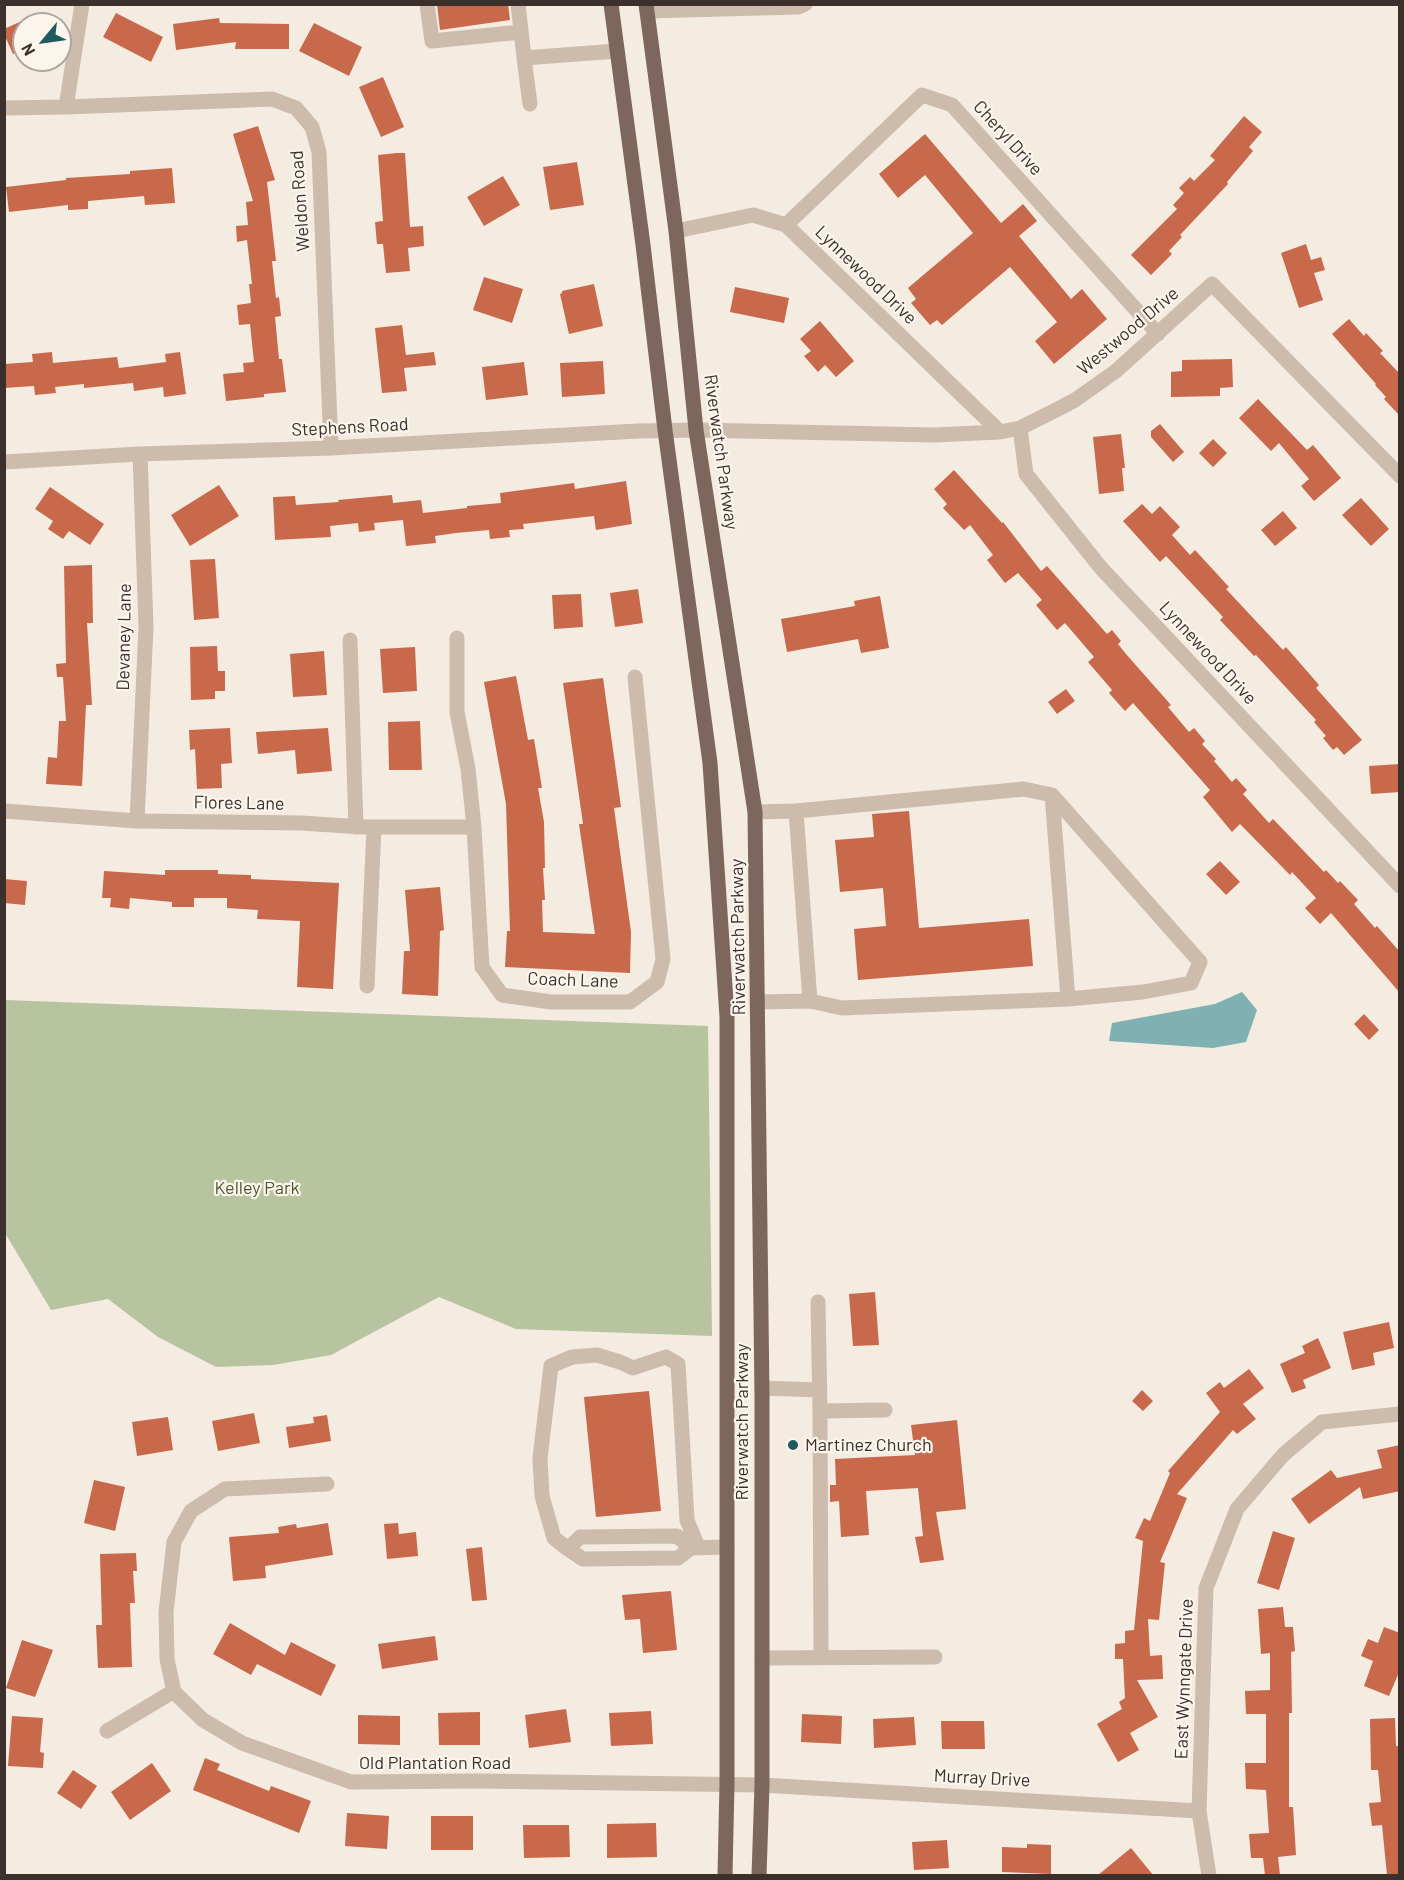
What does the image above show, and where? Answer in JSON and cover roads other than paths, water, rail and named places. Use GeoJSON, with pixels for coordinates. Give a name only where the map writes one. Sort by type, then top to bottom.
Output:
{"type":"FeatureCollection","features":[{"type":"Feature","properties":{"kind":"main road","name":"Riverwatch Parkway"},"geometry":{"type":"LineString","coordinates":[[611,4],[643,245],[664,430],[710,762],[727,1017],[725,1875]]}},
{"type":"Feature","properties":{"kind":"main road","name":"Riverwatch Parkway"},"geometry":{"type":"LineString","coordinates":[[647,8],[675,231],[696,430],[755,812],[762,1388],[762,1785],[759,1875]]}},
{"type":"Feature","properties":{"kind":"street"},"geometry":{"type":"LineString","coordinates":[[66,107],[82,4]]}},
{"type":"Feature","properties":{"kind":"street"},"geometry":{"type":"LineString","coordinates":[[427,4],[432,41],[521,32]]}},
{"type":"Feature","properties":{"kind":"street"},"geometry":{"type":"LineString","coordinates":[[518,4],[530,104]]}},
{"type":"Feature","properties":{"kind":"street"},"geometry":{"type":"LineString","coordinates":[[647,8],[798,7],[806,4]]}},
{"type":"Feature","properties":{"kind":"street"},"geometry":{"type":"LineString","coordinates":[[524,58],[617,51]]}},
{"type":"Feature","properties":{"kind":"street","name":"Cheryl Drive"},"geometry":{"type":"LineString","coordinates":[[786,225],[922,95],[952,105],[1158,334]]}},
{"type":"Feature","properties":{"kind":"street","name":"Weldon Road"},"geometry":{"type":"LineString","coordinates":[[4,108],[272,99],[296,108],[312,127],[319,152],[331,448]]}},
{"type":"Feature","properties":{"kind":"street","name":"Lynnewood Drive"},"geometry":{"type":"LineString","coordinates":[[675,231],[753,215],[786,225],[1000,432]]}},
{"type":"Feature","properties":{"kind":"street","name":"Westwood Drive"},"geometry":{"type":"LineString","coordinates":[[696,430],[934,435],[1000,432],[1020,428],[1056,410],[1116,371],[1212,284],[1400,476]]}},
{"type":"Feature","properties":{"kind":"street","name":"Lynnewood Drive"},"geometry":{"type":"LineString","coordinates":[[1020,428],[1026,474],[1101,568],[1397,879]]}},
{"type":"Feature","properties":{"kind":"street","name":"Stephens Road"},"geometry":{"type":"LineString","coordinates":[[4,462],[696,430]]}},
{"type":"Feature","properties":{"kind":"street","name":"Devaney Lane"},"geometry":{"type":"LineString","coordinates":[[137,821],[146,627],[140,454]]}},
{"type":"Feature","properties":{"kind":"street","name":"Coach Lane"},"geometry":{"type":"LineString","coordinates":[[456,638],[457,712],[468,769],[474,827],[482,967],[502,995],[551,1002],[630,1002],[657,982],[663,959],[635,676]]}},
{"type":"Feature","properties":{"kind":"street"},"geometry":{"type":"LineString","coordinates":[[350,640],[356,827]]}},
{"type":"Feature","properties":{"kind":"street"},"geometry":{"type":"LineString","coordinates":[[755,812],[796,811],[1024,789],[1052,795],[1200,962],[1191,983],[1143,992],[1068,999],[842,1008],[810,1001],[758,1002]]}},
{"type":"Feature","properties":{"kind":"street"},"geometry":{"type":"LineString","coordinates":[[1052,795],[1068,999]]}},
{"type":"Feature","properties":{"kind":"street","name":"Flores Lane"},"geometry":{"type":"LineString","coordinates":[[4,811],[137,821],[302,823],[356,827],[474,827]]}},
{"type":"Feature","properties":{"kind":"street"},"geometry":{"type":"LineString","coordinates":[[796,811],[810,1001]]}},
{"type":"Feature","properties":{"kind":"street"},"geometry":{"type":"LineString","coordinates":[[367,986],[374,827]]}},
{"type":"Feature","properties":{"kind":"street"},"geometry":{"type":"LineString","coordinates":[[818,1302],[821,1656]]}},
{"type":"Feature","properties":{"kind":"street"},"geometry":{"type":"LineString","coordinates":[[694,1548],[687,1520],[678,1364],[666,1357],[633,1368],[597,1355],[572,1357],[551,1365],[540,1458],[542,1496],[554,1538],[583,1559],[678,1558],[694,1548],[727,1547]]}},
{"type":"Feature","properties":{"kind":"street"},"geometry":{"type":"LineString","coordinates":[[762,1388],[819,1390]]}},
{"type":"Feature","properties":{"kind":"street"},"geometry":{"type":"LineString","coordinates":[[820,1411],[885,1410]]}},
{"type":"Feature","properties":{"kind":"street","name":"East Wynngate Drive"},"geometry":{"type":"LineString","coordinates":[[1209,1875],[1199,1811],[1206,1588],[1238,1509],[1283,1455],[1322,1422],[1400,1414]]}},
{"type":"Feature","properties":{"kind":"street"},"geometry":{"type":"LineString","coordinates":[[107,1731],[174,1691],[167,1659],[166,1612],[174,1542],[191,1511],[225,1489],[327,1484]]}},
{"type":"Feature","properties":{"kind":"street"},"geometry":{"type":"LineString","coordinates":[[568,1549],[580,1537],[677,1536],[694,1548]]}},
{"type":"Feature","properties":{"kind":"street"},"geometry":{"type":"LineString","coordinates":[[762,1658],[935,1657]]}},
{"type":"Feature","properties":{"kind":"street","name":"Old Plantation Road"},"geometry":{"type":"LineString","coordinates":[[174,1691],[203,1720],[242,1743],[351,1782],[478,1781],[762,1785]]}},
{"type":"Feature","properties":{"kind":"street","name":"Murray Drive"},"geometry":{"type":"LineString","coordinates":[[762,1785],[1199,1811]]}},
{"type":"Feature","properties":{"kind":"water"},"geometry":{"type":"Polygon","coordinates":[[[1242,992],[1257,1010],[1246,1042],[1213,1048],[1109,1041],[1112,1023],[1215,1004],[1242,992]]]}},
{"type":"Feature","properties":{"kind":"place","name":"Martinez Church"},"geometry":{"type":"Point","coordinates":[793,1445]}},
{"type":"Feature","properties":{"kind":"park label","name":"Kelley Park"},"geometry":{"type":"Point","coordinates":[257,1188]}}]}
